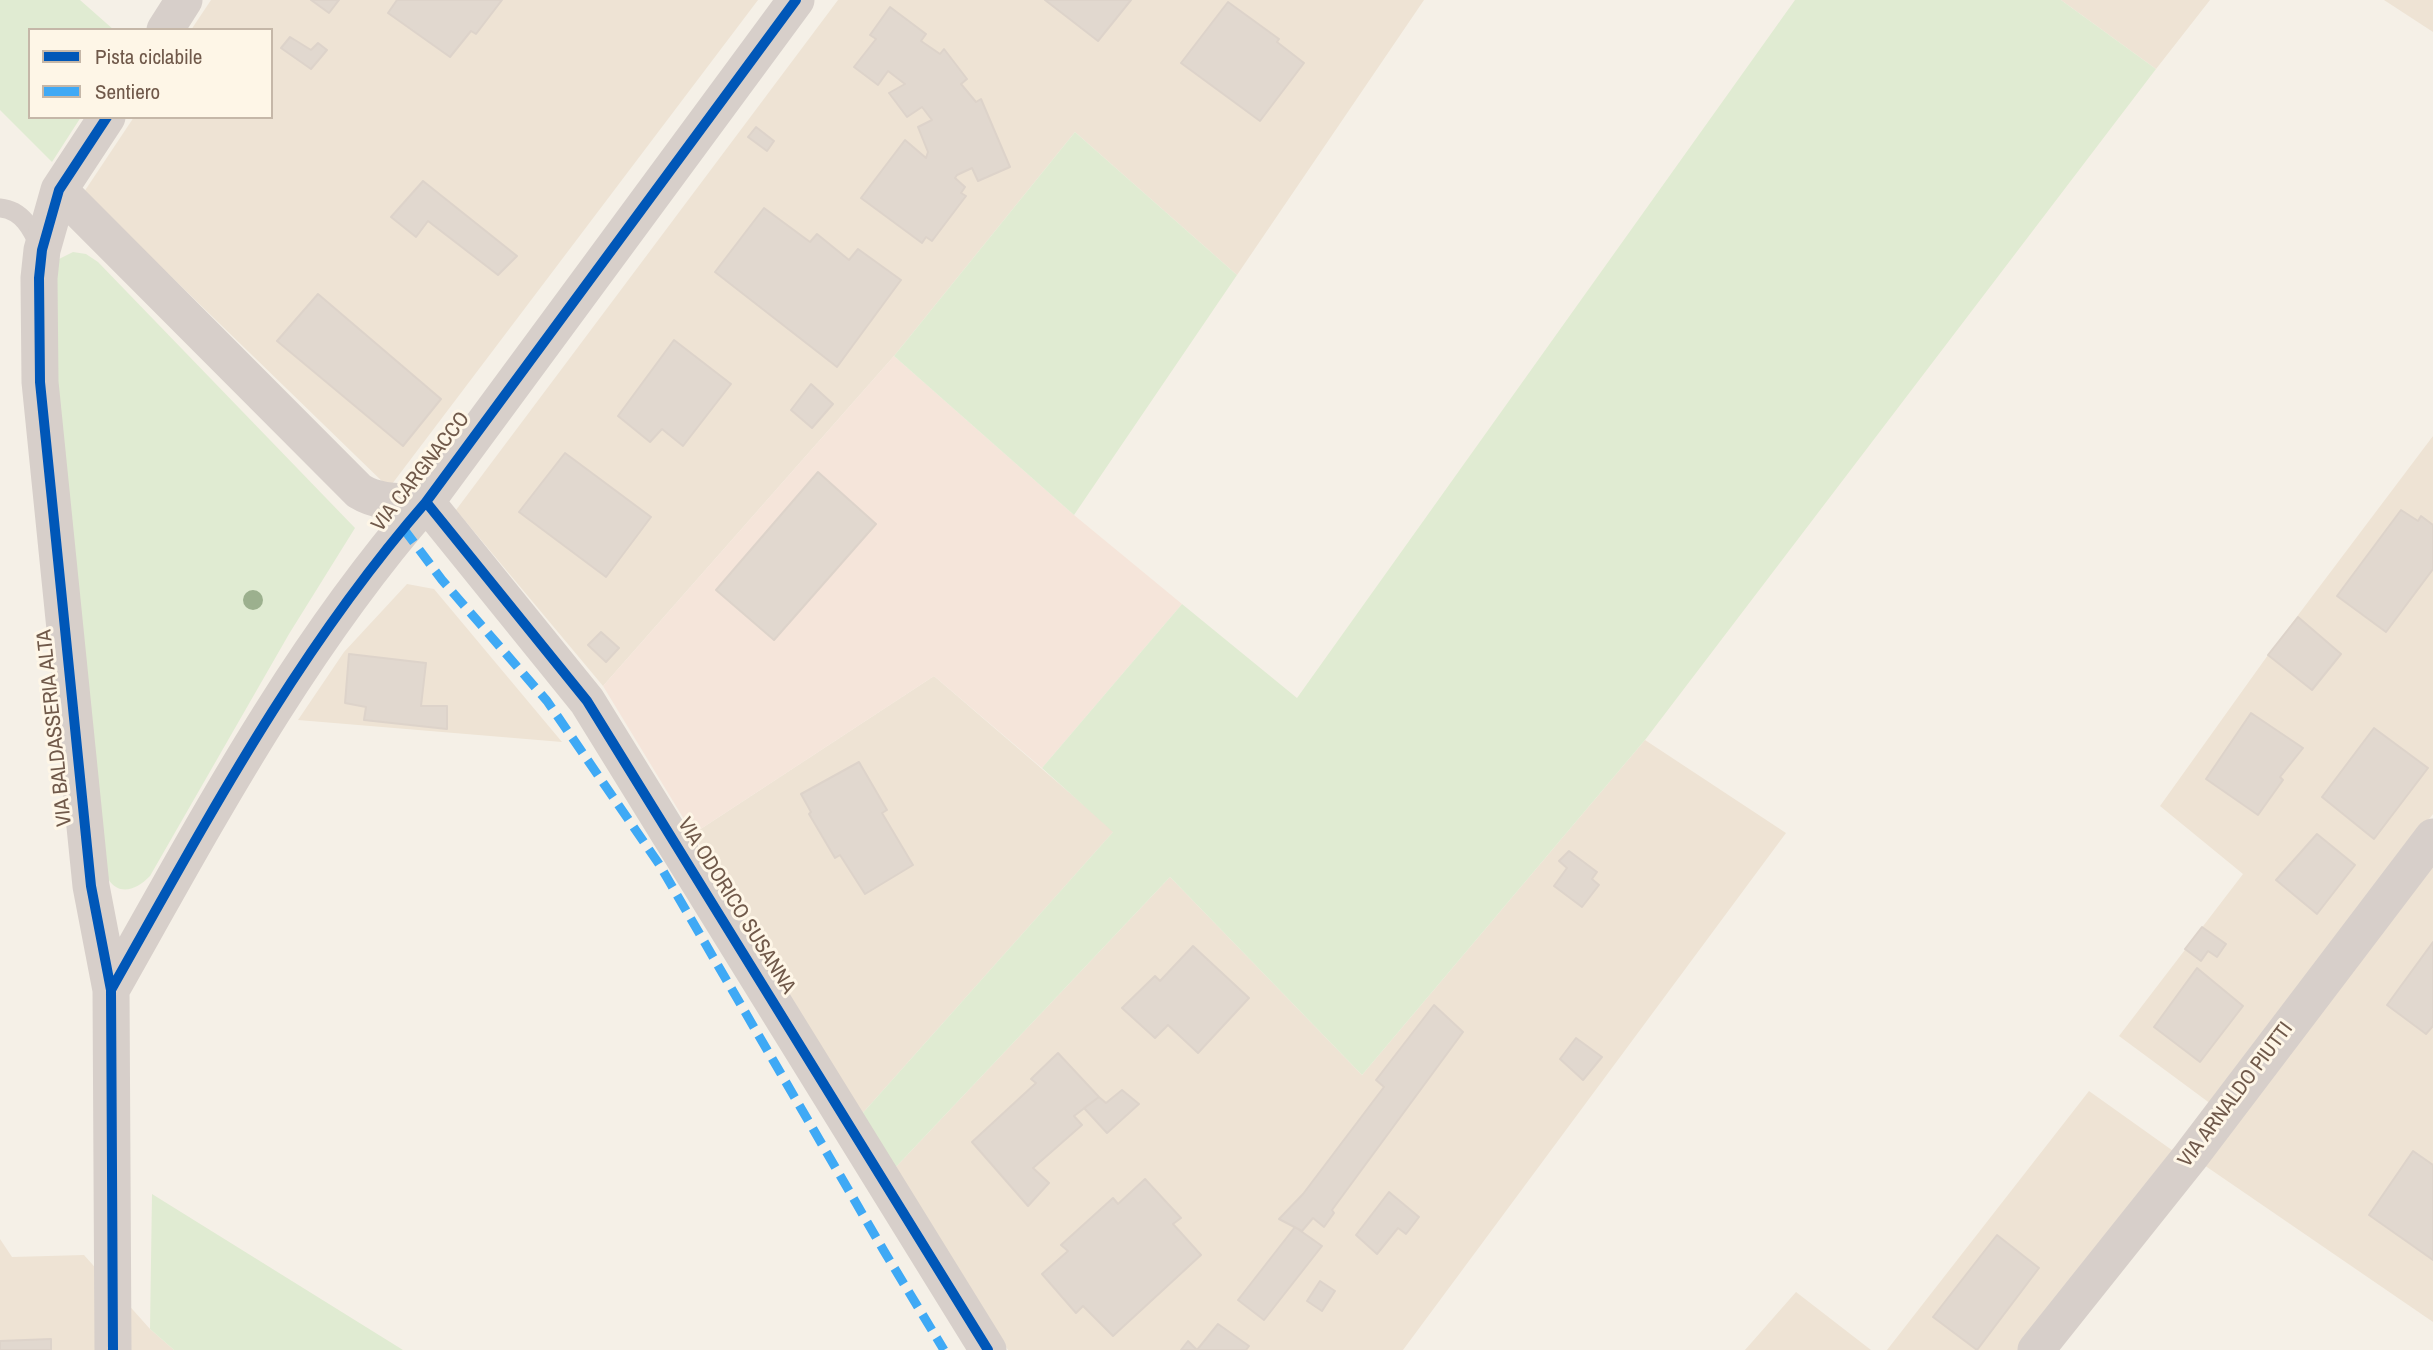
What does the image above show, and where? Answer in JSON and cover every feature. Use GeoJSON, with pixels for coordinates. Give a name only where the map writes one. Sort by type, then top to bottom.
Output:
{"type":"FeatureCollection","features":[{"type":"Feature","properties":{"kind":"street"},"geometry":{"type":"LineString","coordinates":[[166,28],[184,0]]}},
{"type":"Feature","properties":{"kind":"street","name":"VIA CARGNACCO"},"geometry":{"type":"LineString","coordinates":[[111,990],[229,780],[310,651],[391,542],[426,502],[796,0]]}},
{"type":"Feature","properties":{"kind":"street","name":"VIA BALDASSERIA ALTA"},"geometry":{"type":"LineString","coordinates":[[106,119],[59,190],[42,250],[38,278],[40,382],[91,886],[111,990],[113,1350]]}},
{"type":"Feature","properties":{"kind":"street"},"geometry":{"type":"LineString","coordinates":[[59,190],[359,491],[372,499],[383,501],[426,502]]}},
{"type":"Feature","properties":{"kind":"street","name":"VIA ODORICO SUSANNA"},"geometry":{"type":"LineString","coordinates":[[426,502],[587,701],[988,1350]]}},
{"type":"Feature","properties":{"kind":"street","name":"VIA ARNALDO PIUTTI"},"geometry":{"type":"LineString","coordinates":[[2036,1350],[2190,1157],[2433,837]]}},
{"type":"Feature","properties":{"kind":"lane"},"geometry":{"type":"LineString","coordinates":[[0,208],[9,209],[29,223],[42,250]]}},
{"type":"Feature","properties":{"kind":"shaded area"},"geometry":{"type":"Polygon","coordinates":[[[211,0],[758,0],[389,488],[84,192],[133,119],[273,119],[273,28],[192,28],[211,0]]]}},
{"type":"Feature","properties":{"kind":"shaded area"},"geometry":{"type":"Polygon","coordinates":[[[838,0],[1424,0],[1237,275],[1075,132],[894,356],[603,686],[456,510],[838,0]]]}},
{"type":"Feature","properties":{"kind":"shaded area"},"geometry":{"type":"Polygon","coordinates":[[[2061,0],[2210,0],[2156,69],[2061,0]]]}},
{"type":"Feature","properties":{"kind":"shaded area"},"geometry":{"type":"Polygon","coordinates":[[[2384,0],[2433,0],[2433,32],[2384,0]]]}},
{"type":"Feature","properties":{"kind":"shaded area"},"geometry":{"type":"Polygon","coordinates":[[[894,356],[1074,515],[1182,604],[1042,768],[934,676],[693,834],[603,686],[894,356]]]}},
{"type":"Feature","properties":{"kind":"shaded area"},"geometry":{"type":"Polygon","coordinates":[[[2433,436],[2433,814],[2211,1104],[2119,1036],[2243,874],[2160,806],[2268,655],[2433,436]]]}},
{"type":"Feature","properties":{"kind":"shaded area"},"geometry":{"type":"Polygon","coordinates":[[[407,584],[434,589],[562,742],[298,720],[344,652],[407,584]]]}},
{"type":"Feature","properties":{"kind":"shaded area"},"geometry":{"type":"Polygon","coordinates":[[[934,676],[1114,831],[861,1115],[693,834],[934,676]]]}},
{"type":"Feature","properties":{"kind":"shaded area"},"geometry":{"type":"Polygon","coordinates":[[[1645,740],[1786,833],[1403,1350],[1008,1350],[894,1169],[1170,877],[1362,1075],[1645,740]]]}},
{"type":"Feature","properties":{"kind":"shaded area"},"geometry":{"type":"Polygon","coordinates":[[[2433,862],[2433,1322],[2204,1165],[2433,862]]]}},
{"type":"Feature","properties":{"kind":"shaded area"},"geometry":{"type":"Polygon","coordinates":[[[2089,1091],[2176,1153],[2019,1350],[1887,1350],[2089,1091]]]}},
{"type":"Feature","properties":{"kind":"shaded area"},"geometry":{"type":"Polygon","coordinates":[[[0,1239],[12,1257],[84,1255],[150,1329],[174,1350],[0,1350],[0,1239]]]}},
{"type":"Feature","properties":{"kind":"shaded area"},"geometry":{"type":"Polygon","coordinates":[[[1796,1292],[1871,1350],[1745,1350],[1796,1292]]]}},
{"type":"Feature","properties":{"kind":"green space"},"geometry":{"type":"Polygon","coordinates":[[[0,0],[80,0],[112,28],[28,28],[28,119],[80,119],[52,162],[0,110],[0,0]]]}},
{"type":"Feature","properties":{"kind":"green space"},"geometry":{"type":"Polygon","coordinates":[[[1795,0],[2061,0],[2156,69],[1645,740],[1362,1075],[1170,877],[894,1169],[861,1115],[1113,832],[1042,768],[1182,604],[1297,698],[1795,0]]]}},
{"type":"Feature","properties":{"kind":"green space"},"geometry":{"type":"Polygon","coordinates":[[[1075,132],[1237,275],[1074,515],[894,356],[1075,132]]]}},
{"type":"Feature","properties":{"kind":"green space"},"geometry":{"type":"Polygon","coordinates":[[[73,252],[86,254],[98,262],[355,528],[289,634],[150,876],[139,885],[127,889],[115,887],[106,875],[52,377],[55,261],[73,252]]]}},
{"type":"Feature","properties":{"kind":"green space"},"geometry":{"type":"Polygon","coordinates":[[[152,1194],[403,1350],[174,1350],[150,1329],[152,1194]]]}},
{"type":"Feature","properties":{"kind":"building"},"geometry":{"type":"Polygon","coordinates":[[[311,0],[339,0],[329,13],[311,0]]]}},
{"type":"Feature","properties":{"kind":"building"},"geometry":{"type":"Polygon","coordinates":[[[397,0],[502,0],[476,34],[471,31],[450,57],[388,13],[397,0]]]}},
{"type":"Feature","properties":{"kind":"building"},"geometry":{"type":"Polygon","coordinates":[[[1045,0],[1131,0],[1098,41],[1045,0]]]}},
{"type":"Feature","properties":{"kind":"building"},"geometry":{"type":"Polygon","coordinates":[[[1228,2],[1279,39],[1277,42],[1304,63],[1260,121],[1181,63],[1228,2]]]}},
{"type":"Feature","properties":{"kind":"building"},"geometry":{"type":"Polygon","coordinates":[[[890,7],[926,34],[921,41],[940,54],[944,49],[967,79],[961,84],[976,102],[981,99],[1010,167],[978,181],[972,168],[957,175],[955,178],[965,187],[961,193],[966,196],[932,241],[926,237],[922,243],[861,198],[905,140],[926,158],[928,152],[918,127],[932,120],[922,107],[907,117],[889,93],[905,84],[888,71],[878,85],[854,67],[876,39],[870,35],[890,7]]]}},
{"type":"Feature","properties":{"kind":"building"},"geometry":{"type":"Polygon","coordinates":[[[290,37],[311,50],[318,43],[327,50],[311,69],[281,48],[290,37]]]}},
{"type":"Feature","properties":{"kind":"building"},"geometry":{"type":"Polygon","coordinates":[[[756,127],[774,141],[767,151],[748,137],[756,127]]]}},
{"type":"Feature","properties":{"kind":"building"},"geometry":{"type":"Polygon","coordinates":[[[423,181],[517,256],[498,275],[428,221],[416,237],[391,217],[423,181]]]}},
{"type":"Feature","properties":{"kind":"building"},"geometry":{"type":"Polygon","coordinates":[[[764,208],[810,242],[817,234],[849,260],[858,249],[901,280],[837,367],[715,272],[764,208]]]}},
{"type":"Feature","properties":{"kind":"building"},"geometry":{"type":"Polygon","coordinates":[[[318,294],[441,399],[403,446],[277,341],[318,294]]]}},
{"type":"Feature","properties":{"kind":"building"},"geometry":{"type":"Polygon","coordinates":[[[674,340],[731,384],[683,446],[662,429],[650,442],[618,416],[674,340]]]}},
{"type":"Feature","properties":{"kind":"building"},"geometry":{"type":"Polygon","coordinates":[[[811,384],[833,404],[812,428],[791,410],[811,384]]]}},
{"type":"Feature","properties":{"kind":"building"},"geometry":{"type":"Polygon","coordinates":[[[565,453],[651,517],[606,577],[519,512],[565,453]]]}},
{"type":"Feature","properties":{"kind":"building"},"geometry":{"type":"Polygon","coordinates":[[[818,472],[876,524],[774,640],[716,590],[818,472]]]}},
{"type":"Feature","properties":{"kind":"building"},"geometry":{"type":"Polygon","coordinates":[[[2401,510],[2418,521],[2421,516],[2433,525],[2433,569],[2386,632],[2337,596],[2401,510]]]}},
{"type":"Feature","properties":{"kind":"building"},"geometry":{"type":"Polygon","coordinates":[[[2298,617],[2341,654],[2312,690],[2268,655],[2298,617]]]}},
{"type":"Feature","properties":{"kind":"building"},"geometry":{"type":"Polygon","coordinates":[[[601,632],[619,648],[606,662],[588,645],[601,632]]]}},
{"type":"Feature","properties":{"kind":"building"},"geometry":{"type":"Polygon","coordinates":[[[349,654],[426,663],[421,706],[447,706],[447,729],[364,720],[366,707],[345,703],[349,654]]]}},
{"type":"Feature","properties":{"kind":"building"},"geometry":{"type":"Polygon","coordinates":[[[2251,713],[2303,748],[2280,777],[2283,780],[2258,815],[2206,779],[2251,713]]]}},
{"type":"Feature","properties":{"kind":"building"},"geometry":{"type":"Polygon","coordinates":[[[2374,728],[2428,768],[2374,839],[2322,797],[2374,728]]]}},
{"type":"Feature","properties":{"kind":"building"},"geometry":{"type":"Polygon","coordinates":[[[859,762],[887,810],[882,813],[913,865],[865,894],[840,855],[835,858],[809,814],[811,812],[801,794],[859,762]]]}},
{"type":"Feature","properties":{"kind":"building"},"geometry":{"type":"Polygon","coordinates":[[[2317,834],[2355,865],[2317,914],[2276,880],[2317,834]]]}},
{"type":"Feature","properties":{"kind":"building"},"geometry":{"type":"Polygon","coordinates":[[[1569,851],[1597,872],[1592,879],[1599,885],[1582,907],[1554,886],[1567,868],[1559,861],[1569,851]]]}},
{"type":"Feature","properties":{"kind":"building"},"geometry":{"type":"Polygon","coordinates":[[[2202,927],[2226,944],[2217,957],[2208,951],[2201,961],[2185,949],[2202,927]]]}},
{"type":"Feature","properties":{"kind":"building"},"geometry":{"type":"Polygon","coordinates":[[[2433,942],[2433,1026],[2426,1034],[2387,1005],[2433,942]]]}},
{"type":"Feature","properties":{"kind":"building"},"geometry":{"type":"Polygon","coordinates":[[[1193,946],[1249,998],[1198,1053],[1168,1025],[1155,1038],[1122,1008],[1155,976],[1160,981],[1193,946]]]}},
{"type":"Feature","properties":{"kind":"building"},"geometry":{"type":"Polygon","coordinates":[[[2197,968],[2243,1006],[2200,1062],[2154,1027],[2197,968]]]}},
{"type":"Feature","properties":{"kind":"building"},"geometry":{"type":"Polygon","coordinates":[[[1434,1005],[1463,1032],[1332,1210],[1334,1213],[1324,1227],[1313,1218],[1302,1231],[1279,1219],[1303,1194],[1384,1087],[1376,1080],[1434,1005]]]}},
{"type":"Feature","properties":{"kind":"building"},"geometry":{"type":"Polygon","coordinates":[[[1576,1038],[1602,1057],[1583,1080],[1560,1059],[1576,1038]]]}},
{"type":"Feature","properties":{"kind":"building"},"geometry":{"type":"Polygon","coordinates":[[[1058,1053],[1099,1097],[1074,1116],[1082,1125],[1033,1168],[1049,1183],[1028,1206],[972,1142],[1036,1083],[1031,1079],[1058,1053]]]}},
{"type":"Feature","properties":{"kind":"building"},"geometry":{"type":"Polygon","coordinates":[[[1122,1090],[1139,1104],[1107,1133],[1084,1108],[1099,1097],[1106,1103],[1122,1090]]]}},
{"type":"Feature","properties":{"kind":"building"},"geometry":{"type":"Polygon","coordinates":[[[2413,1151],[2433,1165],[2433,1260],[2369,1215],[2413,1151]]]}},
{"type":"Feature","properties":{"kind":"building"},"geometry":{"type":"Polygon","coordinates":[[[1145,1179],[1181,1218],[1173,1224],[1201,1255],[1113,1336],[1083,1306],[1076,1313],[1042,1274],[1068,1251],[1061,1245],[1113,1198],[1118,1204],[1145,1179]]]}},
{"type":"Feature","properties":{"kind":"building"},"geometry":{"type":"Polygon","coordinates":[[[1389,1192],[1419,1217],[1406,1234],[1398,1228],[1377,1254],[1356,1235],[1389,1192]]]}},
{"type":"Feature","properties":{"kind":"building"},"geometry":{"type":"Polygon","coordinates":[[[1295,1227],[1322,1246],[1264,1320],[1238,1300],[1295,1227]]]}},
{"type":"Feature","properties":{"kind":"building"},"geometry":{"type":"Polygon","coordinates":[[[1997,1235],[2039,1268],[1977,1350],[1933,1317],[1997,1235]]]}},
{"type":"Feature","properties":{"kind":"building"},"geometry":{"type":"Polygon","coordinates":[[[1320,1281],[1335,1291],[1322,1311],[1307,1301],[1320,1281]]]}},
{"type":"Feature","properties":{"kind":"building"},"geometry":{"type":"Polygon","coordinates":[[[1218,1324],[1249,1346],[1246,1350],[1197,1350],[1218,1324]]]}},
{"type":"Feature","properties":{"kind":"building"},"geometry":{"type":"Polygon","coordinates":[[[51,1339],[51,1350],[0,1350],[0,1341],[51,1339]]]}},
{"type":"Feature","properties":{"kind":"building"},"geometry":{"type":"Polygon","coordinates":[[[1188,1341],[1197,1350],[1181,1350],[1188,1341]]]}},
{"type":"Feature","properties":{"kind":"marked path"},"geometry":{"type":"LineString","coordinates":[[403,528],[442,580],[547,701],[659,864],[944,1350]]}},
{"type":"Feature","properties":{"kind":"cycle path"},"geometry":{"type":"LineString","coordinates":[[111,990],[256,738],[336,617],[379,558],[426,502],[796,0]]}},
{"type":"Feature","properties":{"kind":"cycle path"},"geometry":{"type":"LineString","coordinates":[[106,119],[59,190],[42,250],[39,278],[40,382],[91,886],[111,990],[113,1350]]}},
{"type":"Feature","properties":{"kind":"cycle path"},"geometry":{"type":"LineString","coordinates":[[426,502],[587,701],[988,1350]]}}]}
